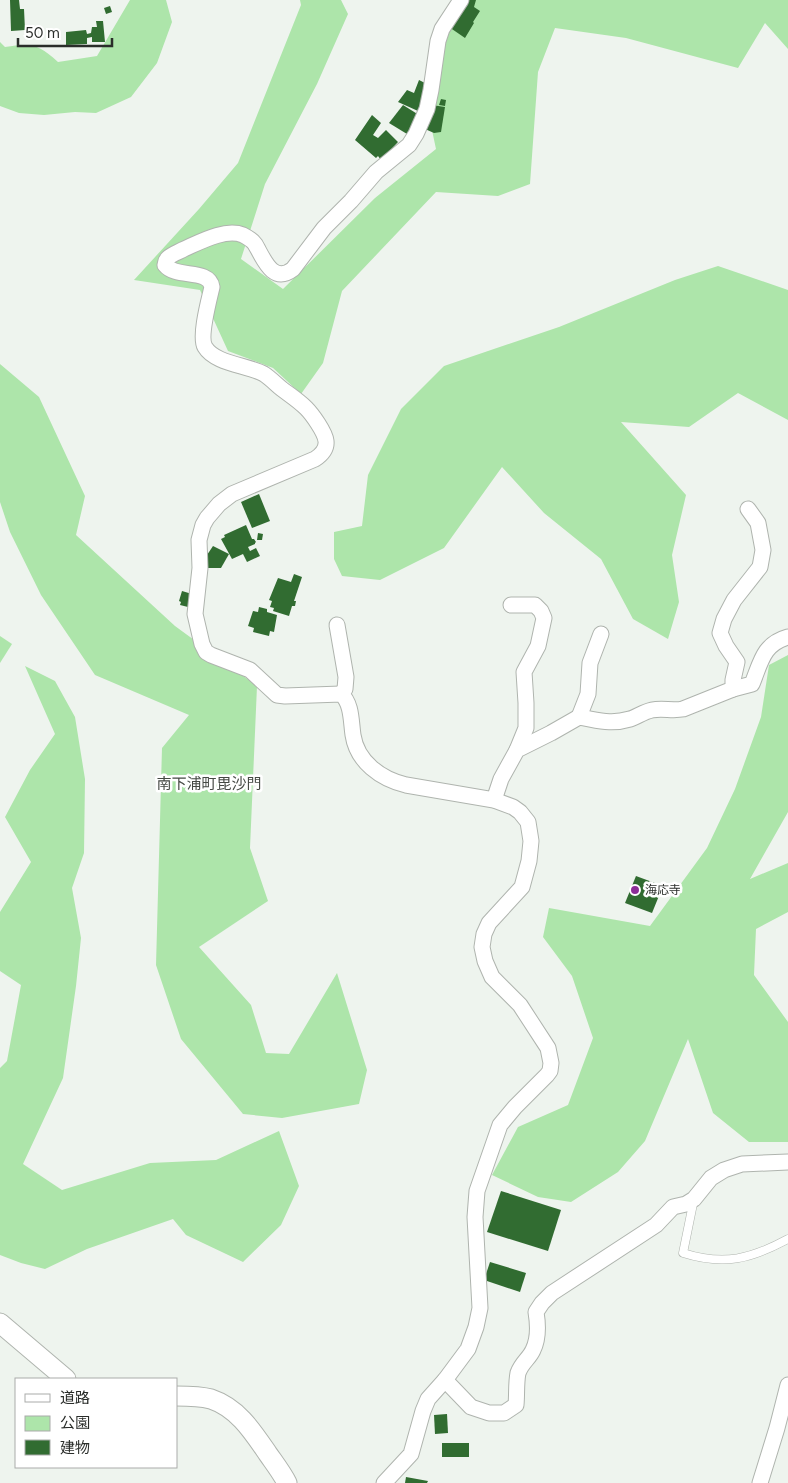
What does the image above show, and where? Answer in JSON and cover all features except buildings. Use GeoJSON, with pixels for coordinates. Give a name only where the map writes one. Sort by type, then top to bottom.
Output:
{"type":"FeatureCollection","features":[{"type":"Feature","properties":{"kind":"street"},"geometry":{"type":"LineString","coordinates":[[384,1483],[411,1454],[428,1399],[468,1349],[476,1328],[480,1308],[475,1217],[477,1191],[500,1125],[550,1071],[550,1053],[546,1043],[520,1005],[492,977],[483,954],[482,941],[489,922],[522,887],[531,841],[530,828],[525,817],[513,807],[494,800],[393,782],[376,772],[364,760],[355,745],[350,710],[345,697],[341,694],[277,695],[250,670],[211,655],[204,649],[195,614],[195,605],[200,568],[199,540],[207,518],[219,504],[232,494],[315,460],[326,448],[326,441],[324,434],[306,408],[271,380],[263,374],[221,359],[210,353],[204,345],[202,338],[211,283],[208,279],[199,275],[170,271],[165,262],[171,255],[213,236],[232,233],[251,240],[264,262],[274,271],[283,273],[293,269],[324,228],[376,172],[408,145],[416,134],[427,109],[438,41],[442,29],[461,0]]}},
{"type":"Feature","properties":{"kind":"street"},"geometry":{"type":"LineString","coordinates":[[734,689],[737,662],[720,633],[724,619],[734,600],[760,567],[763,550],[758,523],[748,509]]}},
{"type":"Feature","properties":{"kind":"street"},"geometry":{"type":"LineString","coordinates":[[494,800],[501,780],[526,728],[524,672],[538,646],[544,618],[542,611],[535,605],[511,605]]}},
{"type":"Feature","properties":{"kind":"street"},"geometry":{"type":"LineString","coordinates":[[337,625],[346,677],[345,689],[341,694]]}},
{"type":"Feature","properties":{"kind":"street"},"geometry":{"type":"LineString","coordinates":[[517,750],[579,716],[588,694],[590,663],[601,634]]}},
{"type":"Feature","properties":{"kind":"street"},"geometry":{"type":"LineString","coordinates":[[579,716],[613,723],[632,719],[654,709],[683,709],[752,684],[766,650],[777,640],[788,637]]}},
{"type":"Feature","properties":{"kind":"street"},"geometry":{"type":"LineString","coordinates":[[445,1380],[472,1407],[489,1413],[504,1413],[516,1405],[518,1374],[524,1361],[533,1351],[538,1328],[536,1312],[552,1293],[656,1225],[673,1207],[686,1204],[694,1199],[711,1178],[724,1170],[742,1164],[788,1162]]}},
{"type":"Feature","properties":{"kind":"street"},"geometry":{"type":"LineString","coordinates":[[0,1322],[65,1378]]}},
{"type":"Feature","properties":{"kind":"street"},"geometry":{"type":"LineString","coordinates":[[760,1483],[778,1428],[788,1385]]}},
{"type":"Feature","properties":{"kind":"street"},"geometry":{"type":"LineString","coordinates":[[178,1396],[211,1400],[236,1413],[246,1423],[288,1483]]}},
{"type":"Feature","properties":{"kind":"lane"},"geometry":{"type":"LineString","coordinates":[[694,1199],[683,1253],[701,1259],[722,1260],[738,1258],[769,1250],[788,1239]]}},
{"type":"Feature","properties":{"kind":"green space"},"geometry":{"type":"Polygon","coordinates":[[[130,0],[166,0],[172,22],[157,63],[131,97],[96,113],[75,112],[44,115],[19,113],[0,106],[0,42],[5,47],[28,45],[40,48],[58,62],[97,56],[130,0]]]}},
{"type":"Feature","properties":{"kind":"green space"},"geometry":{"type":"Polygon","coordinates":[[[300,0],[341,0],[348,14],[317,84],[265,184],[241,259],[283,289],[375,198],[436,149],[426,102],[432,42],[469,0],[788,0],[788,49],[765,23],[738,68],[626,38],[555,28],[538,72],[530,184],[498,196],[436,192],[342,291],[323,363],[301,394],[273,368],[228,351],[200,290],[134,280],[238,163],[301,5],[300,0]]]}},
{"type":"Feature","properties":{"kind":"green space"},"geometry":{"type":"Polygon","coordinates":[[[718,266],[788,290],[788,420],[738,393],[689,427],[621,422],[686,495],[672,555],[679,602],[668,639],[633,619],[601,559],[544,513],[502,467],[444,548],[380,580],[342,576],[334,559],[334,532],[362,526],[368,475],[401,409],[444,366],[559,327],[675,280],[718,266]]]}},
{"type":"Feature","properties":{"kind":"green space"},"geometry":{"type":"Polygon","coordinates":[[[0,364],[39,397],[85,496],[76,535],[175,626],[257,686],[250,848],[268,901],[199,947],[251,1005],[266,1053],[289,1054],[337,973],[367,1070],[359,1104],[282,1118],[243,1114],[181,1039],[156,965],[162,748],[189,715],[95,675],[41,595],[10,532],[0,502],[0,364]]]}},
{"type":"Feature","properties":{"kind":"green space"},"geometry":{"type":"Polygon","coordinates":[[[0,636],[12,644],[0,663],[0,636]]]}},
{"type":"Feature","properties":{"kind":"green space"},"geometry":{"type":"Polygon","coordinates":[[[788,655],[788,812],[750,879],[788,863],[788,912],[756,929],[754,975],[788,1022],[788,1142],[749,1142],[713,1113],[688,1039],[645,1141],[618,1172],[571,1202],[538,1197],[492,1175],[518,1127],[568,1105],[593,1038],[572,976],[543,937],[549,908],[650,926],[707,848],[735,789],[761,717],[769,665],[788,655]]]}},
{"type":"Feature","properties":{"kind":"green space"},"geometry":{"type":"Polygon","coordinates":[[[25,666],[55,681],[75,717],[85,779],[84,853],[72,888],[81,938],[63,1078],[23,1164],[62,1190],[150,1163],[216,1160],[279,1131],[299,1186],[281,1225],[243,1262],[186,1235],[173,1219],[87,1249],[45,1269],[0,1255],[0,1068],[7,1061],[21,985],[0,971],[0,912],[31,862],[5,817],[30,770],[55,734],[25,666]]]}},
{"type":"Feature","properties":{"kind":"place","name":"海応寺"},"geometry":{"type":"Point","coordinates":[635,890]}},
{"type":"Feature","properties":{"kind":"district","name":"南下浦町毘沙門"},"geometry":{"type":"Point","coordinates":[209,784]}}]}
